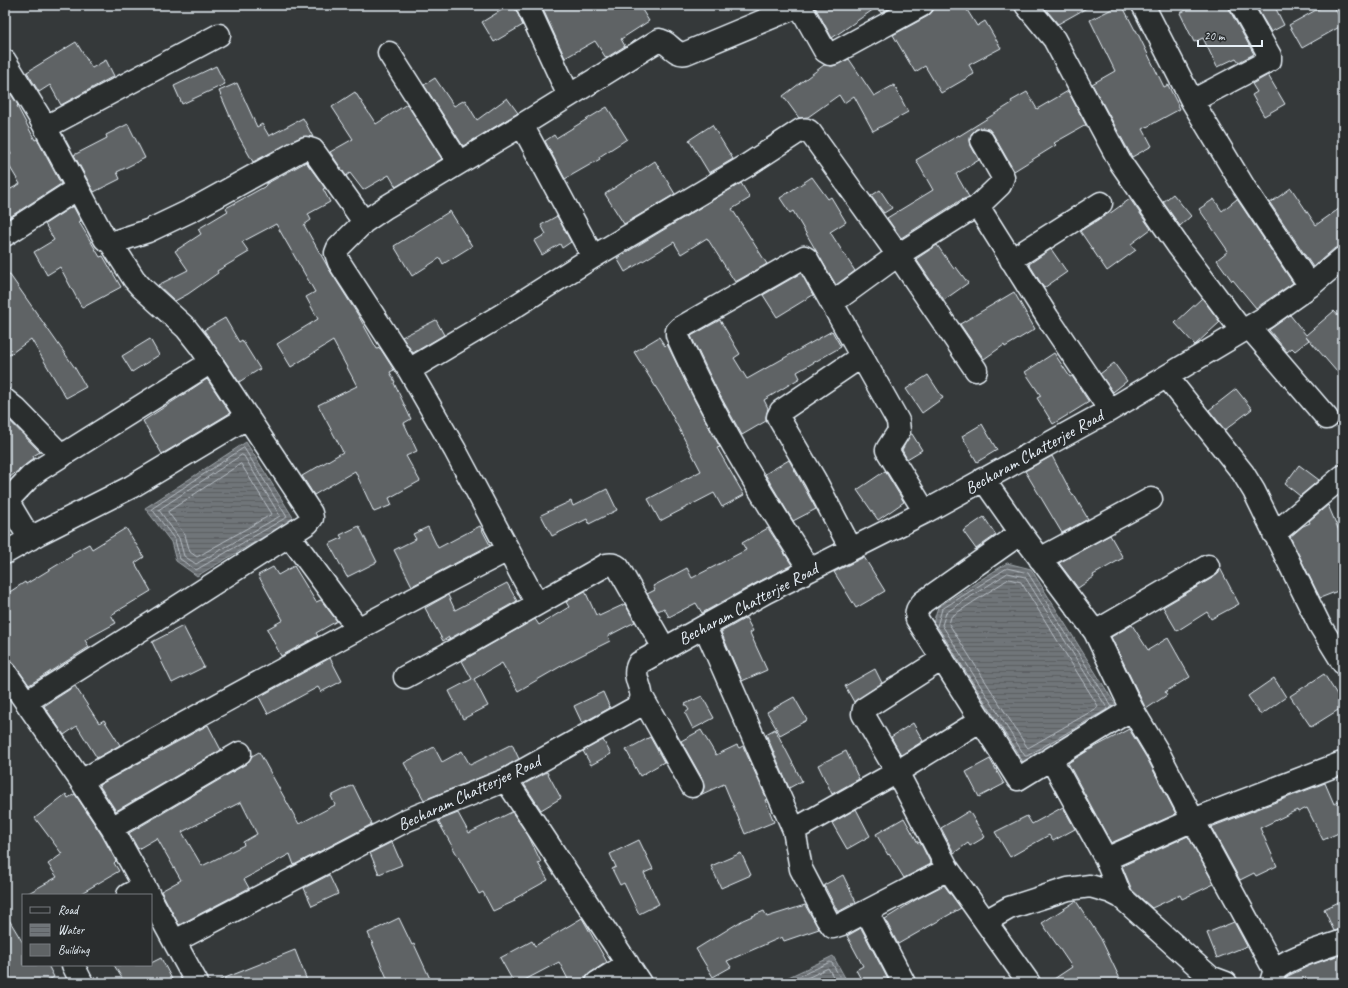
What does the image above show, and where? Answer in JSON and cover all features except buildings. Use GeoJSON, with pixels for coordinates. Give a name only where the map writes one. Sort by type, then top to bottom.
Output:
{"type":"FeatureCollection","features":[{"type":"Feature","properties":{"kind":"street"},"geometry":{"type":"LineString","coordinates":[[527,5],[569,96]]}},
{"type":"Feature","properties":{"kind":"street"},"geometry":{"type":"LineString","coordinates":[[537,604],[455,450],[409,370],[337,258],[336,253],[338,248],[364,222],[386,207],[659,40],[664,41],[678,53],[686,54],[797,6],[802,10],[825,51],[830,54],[922,5]]}},
{"type":"Feature","properties":{"kind":"street"},"geometry":{"type":"LineString","coordinates":[[1026,5],[1054,39],[1120,162],[1179,247],[1246,329],[1327,418]]}},
{"type":"Feature","properties":{"kind":"street"},"geometry":{"type":"LineString","coordinates":[[1143,5],[1192,101],[1244,187],[1310,286]]}},
{"type":"Feature","properties":{"kind":"street"},"geometry":{"type":"LineString","coordinates":[[1192,101],[1270,60],[1270,56],[1241,5]]}},
{"type":"Feature","properties":{"kind":"street"},"geometry":{"type":"LineString","coordinates":[[46,127],[219,35]]}},
{"type":"Feature","properties":{"kind":"street"},"geometry":{"type":"LineString","coordinates":[[389,53],[459,163]]}},
{"type":"Feature","properties":{"kind":"street"},"geometry":{"type":"LineString","coordinates":[[5,61],[46,127],[105,239],[111,243],[137,283],[186,328],[248,417],[311,513],[312,518],[308,523],[26,702]]}},
{"type":"Feature","properties":{"kind":"street"},"geometry":{"type":"LineString","coordinates":[[522,125],[593,257]]}},
{"type":"Feature","properties":{"kind":"street"},"geometry":{"type":"LineString","coordinates":[[409,370],[500,316],[593,257],[746,166],[801,130],[805,129],[810,132],[898,255],[976,370]]}},
{"type":"Feature","properties":{"kind":"street"},"geometry":{"type":"LineString","coordinates":[[832,303],[898,255],[968,211],[976,208],[1000,185],[1002,177],[982,140]]}},
{"type":"Feature","properties":{"kind":"street"},"geometry":{"type":"LineString","coordinates":[[111,243],[148,231],[192,210],[306,148],[313,150],[364,222]]}},
{"type":"Feature","properties":{"kind":"street"},"geometry":{"type":"LineString","coordinates":[[5,235],[78,188]]}},
{"type":"Feature","properties":{"kind":"street"},"geometry":{"type":"LineString","coordinates":[[1011,260],[1101,203]]}},
{"type":"Feature","properties":{"kind":"street"},"geometry":{"type":"LineString","coordinates":[[976,208],[980,211],[1048,318],[1110,410]]}},
{"type":"Feature","properties":{"kind":"street"},"geometry":{"type":"LineString","coordinates":[[810,570],[776,517],[712,408],[677,335],[677,331],[680,328],[804,257],[807,259],[898,421],[899,431],[888,448],[889,454],[925,512]]}},
{"type":"Feature","properties":{"kind":"street","name":"Becharam Chatterjee Road"},"geometry":{"type":"LineString","coordinates":[[172,935],[407,820],[506,780],[637,707],[641,702],[642,697],[636,673],[636,668],[639,663],[766,592],[925,512],[1110,410],[1246,329],[1310,286],[1343,258]]}},
{"type":"Feature","properties":{"kind":"street"},"geometry":{"type":"LineString","coordinates":[[852,549],[815,480],[778,417],[782,410],[862,356]]}},
{"type":"Feature","properties":{"kind":"street"},"geometry":{"type":"LineString","coordinates":[[30,539],[6,499],[31,476],[211,362]]}},
{"type":"Feature","properties":{"kind":"street"},"geometry":{"type":"LineString","coordinates":[[1167,377],[1243,474],[1254,491],[1319,624],[1343,663]]}},
{"type":"Feature","properties":{"kind":"street"},"geometry":{"type":"LineString","coordinates":[[5,400],[16,409],[62,456]]}},
{"type":"Feature","properties":{"kind":"street"},"geometry":{"type":"LineString","coordinates":[[5,553],[131,487],[248,417]]}},
{"type":"Feature","properties":{"kind":"street"},"geometry":{"type":"LineString","coordinates":[[1274,534],[1343,476]]}},
{"type":"Feature","properties":{"kind":"street"},"geometry":{"type":"LineString","coordinates":[[983,479],[1021,533],[1095,632],[1132,709],[1159,754],[1273,977],[1283,964],[1343,941]]}},
{"type":"Feature","properties":{"kind":"street"},"geometry":{"type":"LineString","coordinates":[[1040,558],[1151,499]]}},
{"type":"Feature","properties":{"kind":"street"},"geometry":{"type":"LineString","coordinates":[[1021,533],[923,602],[918,608],[916,614],[917,619],[942,659],[1018,779],[1132,709]]}},
{"type":"Feature","properties":{"kind":"street"},"geometry":{"type":"LineString","coordinates":[[289,535],[358,629]]}},
{"type":"Feature","properties":{"kind":"street"},"geometry":{"type":"LineString","coordinates":[[81,782],[205,712],[508,550]]}},
{"type":"Feature","properties":{"kind":"street"},"geometry":{"type":"LineString","coordinates":[[405,677],[606,565],[615,565],[618,567],[664,648]]}},
{"type":"Feature","properties":{"kind":"street"},"geometry":{"type":"LineString","coordinates":[[1095,632],[1208,566]]}},
{"type":"Feature","properties":{"kind":"street"},"geometry":{"type":"LineString","coordinates":[[704,627],[794,830],[801,869],[827,919],[833,927],[866,912],[948,869]]}},
{"type":"Feature","properties":{"kind":"street"},"geometry":{"type":"LineString","coordinates":[[942,659],[864,709],[863,714],[897,772],[948,869],[1029,983]]}},
{"type":"Feature","properties":{"kind":"street"},"geometry":{"type":"LineString","coordinates":[[5,672],[112,828],[143,894]]}},
{"type":"Feature","properties":{"kind":"street"},"geometry":{"type":"LineString","coordinates":[[642,697],[692,786]]}},
{"type":"Feature","properties":{"kind":"street"},"geometry":{"type":"LineString","coordinates":[[794,830],[897,772],[981,720]]}},
{"type":"Feature","properties":{"kind":"street"},"geometry":{"type":"LineString","coordinates":[[112,828],[240,753]]}},
{"type":"Feature","properties":{"kind":"street"},"geometry":{"type":"LineString","coordinates":[[1051,759],[1106,859],[1121,897]]}},
{"type":"Feature","properties":{"kind":"street"},"geometry":{"type":"LineString","coordinates":[[1106,859],[1193,820],[1342,763]]}},
{"type":"Feature","properties":{"kind":"street"},"geometry":{"type":"LineString","coordinates":[[506,780],[640,983]]}},
{"type":"Feature","properties":{"kind":"street"},"geometry":{"type":"LineString","coordinates":[[986,921],[1009,908],[1068,889],[1090,886],[1111,892],[1121,897],[1210,977],[1226,983]]}},
{"type":"Feature","properties":{"kind":"street"},"geometry":{"type":"LineString","coordinates":[[152,907],[172,935],[197,983]]}},
{"type":"Feature","properties":{"kind":"street"},"geometry":{"type":"LineString","coordinates":[[866,912],[904,983]]}},
{"type":"Feature","properties":{"kind":"street"},"geometry":{"type":"LineString","coordinates":[[597,983],[628,964]]}},
{"type":"Feature","properties":{"kind":"street"},"geometry":{"type":"LineString","coordinates":[[74,966],[82,983]]}},
{"type":"Feature","properties":{"kind":"water"},"geometry":{"type":"Polygon","coordinates":[[[246,442],[294,519],[197,576],[176,561],[171,542],[145,508],[246,442]]]}},
{"type":"Feature","properties":{"kind":"water"},"geometry":{"type":"Polygon","coordinates":[[[1007,563],[1031,569],[1120,712],[1023,769],[932,626],[938,607],[1007,563]]]}},
{"type":"Feature","properties":{"kind":"water"},"geometry":{"type":"Polygon","coordinates":[[[833,956],[848,983],[776,983],[833,956]]]}}]}
